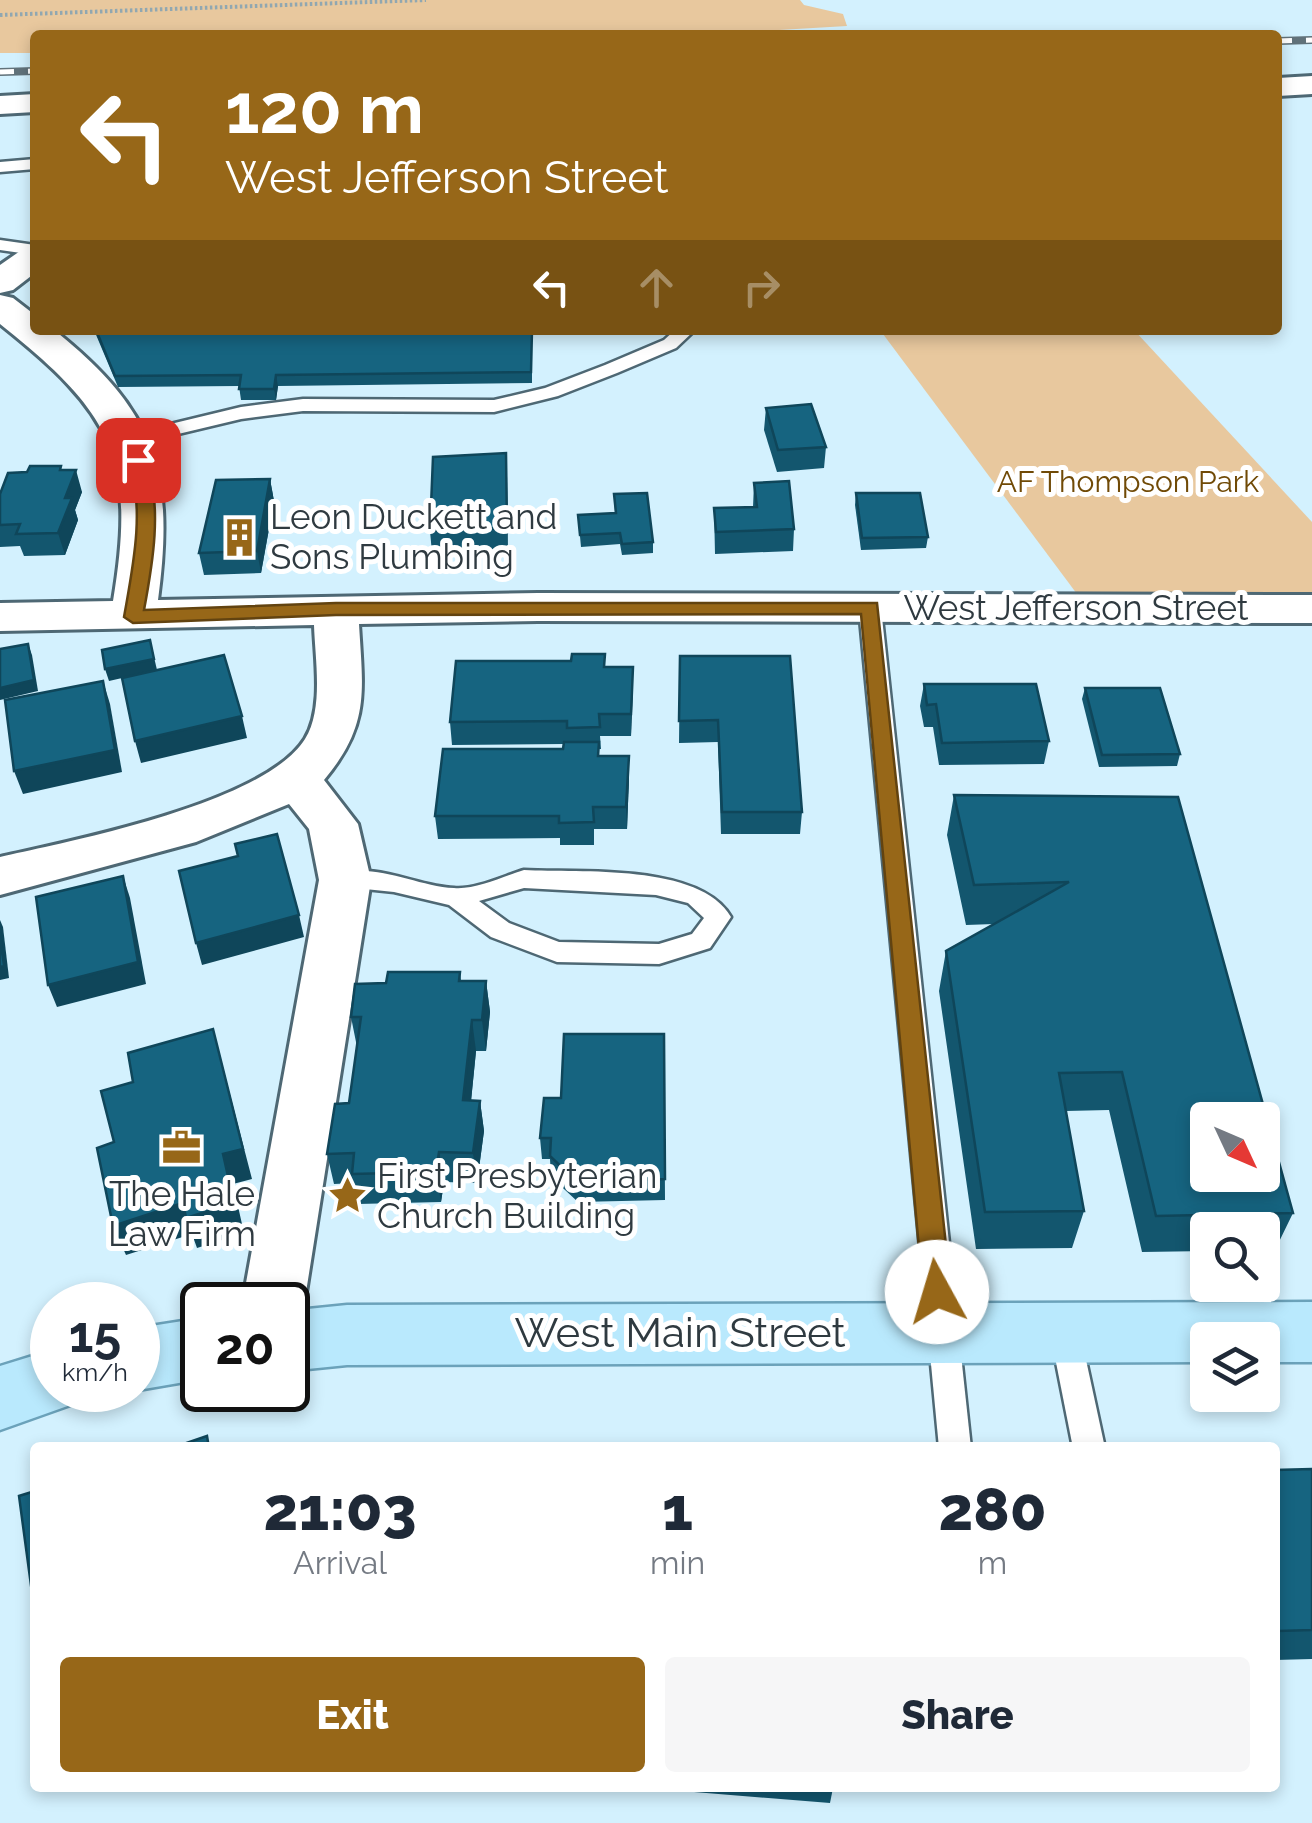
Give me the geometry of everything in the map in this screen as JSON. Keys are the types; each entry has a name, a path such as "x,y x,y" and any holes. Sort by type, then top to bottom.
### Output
{"main road":[{"name":"West Main Street","path":"310,1339 347,1335 941,1330 1312,1332"},
{"path":"0,1398 30,1388"}],"street":[{"path":"1282,87 1312,86"},
{"path":"0,104 30,103"},
{"path":"0,282 30,257"},
{"path":"0,306 30,328"},
{"path":"39,335 100,391 132,439 144,481 145,554 133,617"},
{"path":"0,876 198,822 295,778 327,746 337,714 336,609"},
{"name":"West Jefferson Street","path":"0,617 133,617 336,609 1312,609"},
{"path":"277,1282 346,880 333,824 295,778"}],"lane":[{"path":"0,167 30,164"},
{"path":"0,246 30,252"},
{"path":"132,439 241,414 302,406 494,406 551,392 670,344 680,335"},
{"path":"870,608 954,1442"},
{"path":"346,880 394,883 457,898 500,930 558,952 659,954 701,942 718,916 696,896 656,886 524,878 457,898"},
{"path":"1065,1332 1088,1442"}],"path":[{"path":"0,15 426,0"}],"green space":[{"path":"0,0 800,0 804,5 843,14 847,26 778,30 30,30 30,53 0,53"},
{"name":"AF Thompson Park","path":"884,335 1139,335 1312,522 1312,597 1077,594"}],"building":[{"path":"98,335 532,335 531,372 276,375 274,389 239,389 241,375 115,376"},
{"path":"811,404 826,447 778,450 766,408"},
{"path":"506,453 507,528 430,531 433,457"},
{"path":"30,466 76,470 65,498 72,498 58,533 16,534 20,524 0,525 0,494 8,473 27,472"},
{"path":"270,479 257,551 199,553 216,480"},
{"path":"789,481 794,529 716,532 714,508 757,507 754,483"},
{"path":"647,493 653,542 622,544 620,533 580,535 578,515 616,513 614,494"},
{"path":"856,493 920,493 928,537 862,538"},
{"path":"150,640 154,659 105,669 102,650"},
{"path":"28,644 34,680 0,688 0,649"},
{"path":"572,654 605,654 604,667 633,667 631,714 599,714 600,727 567,728 567,721 450,722 456,661 571,661"},
{"path":"224,655 242,716 135,741 122,678"},
{"path":"680,656 790,656 802,812 722,812 718,720 679,721"},
{"path":"103,681 115,750 14,771 5,700"},
{"path":"924,684 1036,684 1049,741 942,743 936,704 927,705"},
{"path":"1085,688 1160,688 1180,754 1102,755"},
{"path":"564,742 599,742 598,756 629,756 626,807 593,807 594,822 559,823 559,816 435,816 443,749 563,749"},
{"path":"954,795 1178,797 1262,1102 1190,1102 1190,1192 1280,1192 1280,1166 1293,1213 1190,1212 1190,1215 1156,1216 1122,1072 1059,1073 1084,1211 985,1212 946,951 1069,882 974,885"},
{"path":"277,834 299,915 196,943 179,871 238,856 235,844"},
{"path":"123,876 138,962 48,985 36,897"},
{"path":"0,933 4,966 0,967"},
{"path":"388,972 460,972 459,981 486,981 482,1020 472,1020 463,1100 480,1101 473,1153 439,1152 436,1172 352,1174 354,1153 327,1154 335,1104 349,1103 361,1017 351,1017 355,984 386,983"},
{"name":"The Hale Law Firm","path":"213,1029 243,1149 223,1154 234,1203 186,1218 183,1203 113,1226 97,1148 114,1142 101,1091 133,1082 128,1053"},
{"path":"564,1034 664,1034 665,1179 577,1182 550,1156 551,1138 540,1138 544,1098 561,1098"},
{"path":"1312,1469 1312,1630 1280,1631 1280,1470"},
{"path":"30,1493 30,1578 19,1496"}],"railway":[{"path":"1282,41 1312,40"},
{"path":"0,72 30,71"}],"place":[{"name":"Leon Duckett and Sons Plumbing","path":"240,537"},
{"name":"The Hale Law Firm","path":"182,1147"},
{"name":"First Presbyterian Church Building","path":"347,1196"}],"route":[{"path":"138,460 144,481 145,554 133,617 538,606 870,608 937,1292"}]}
